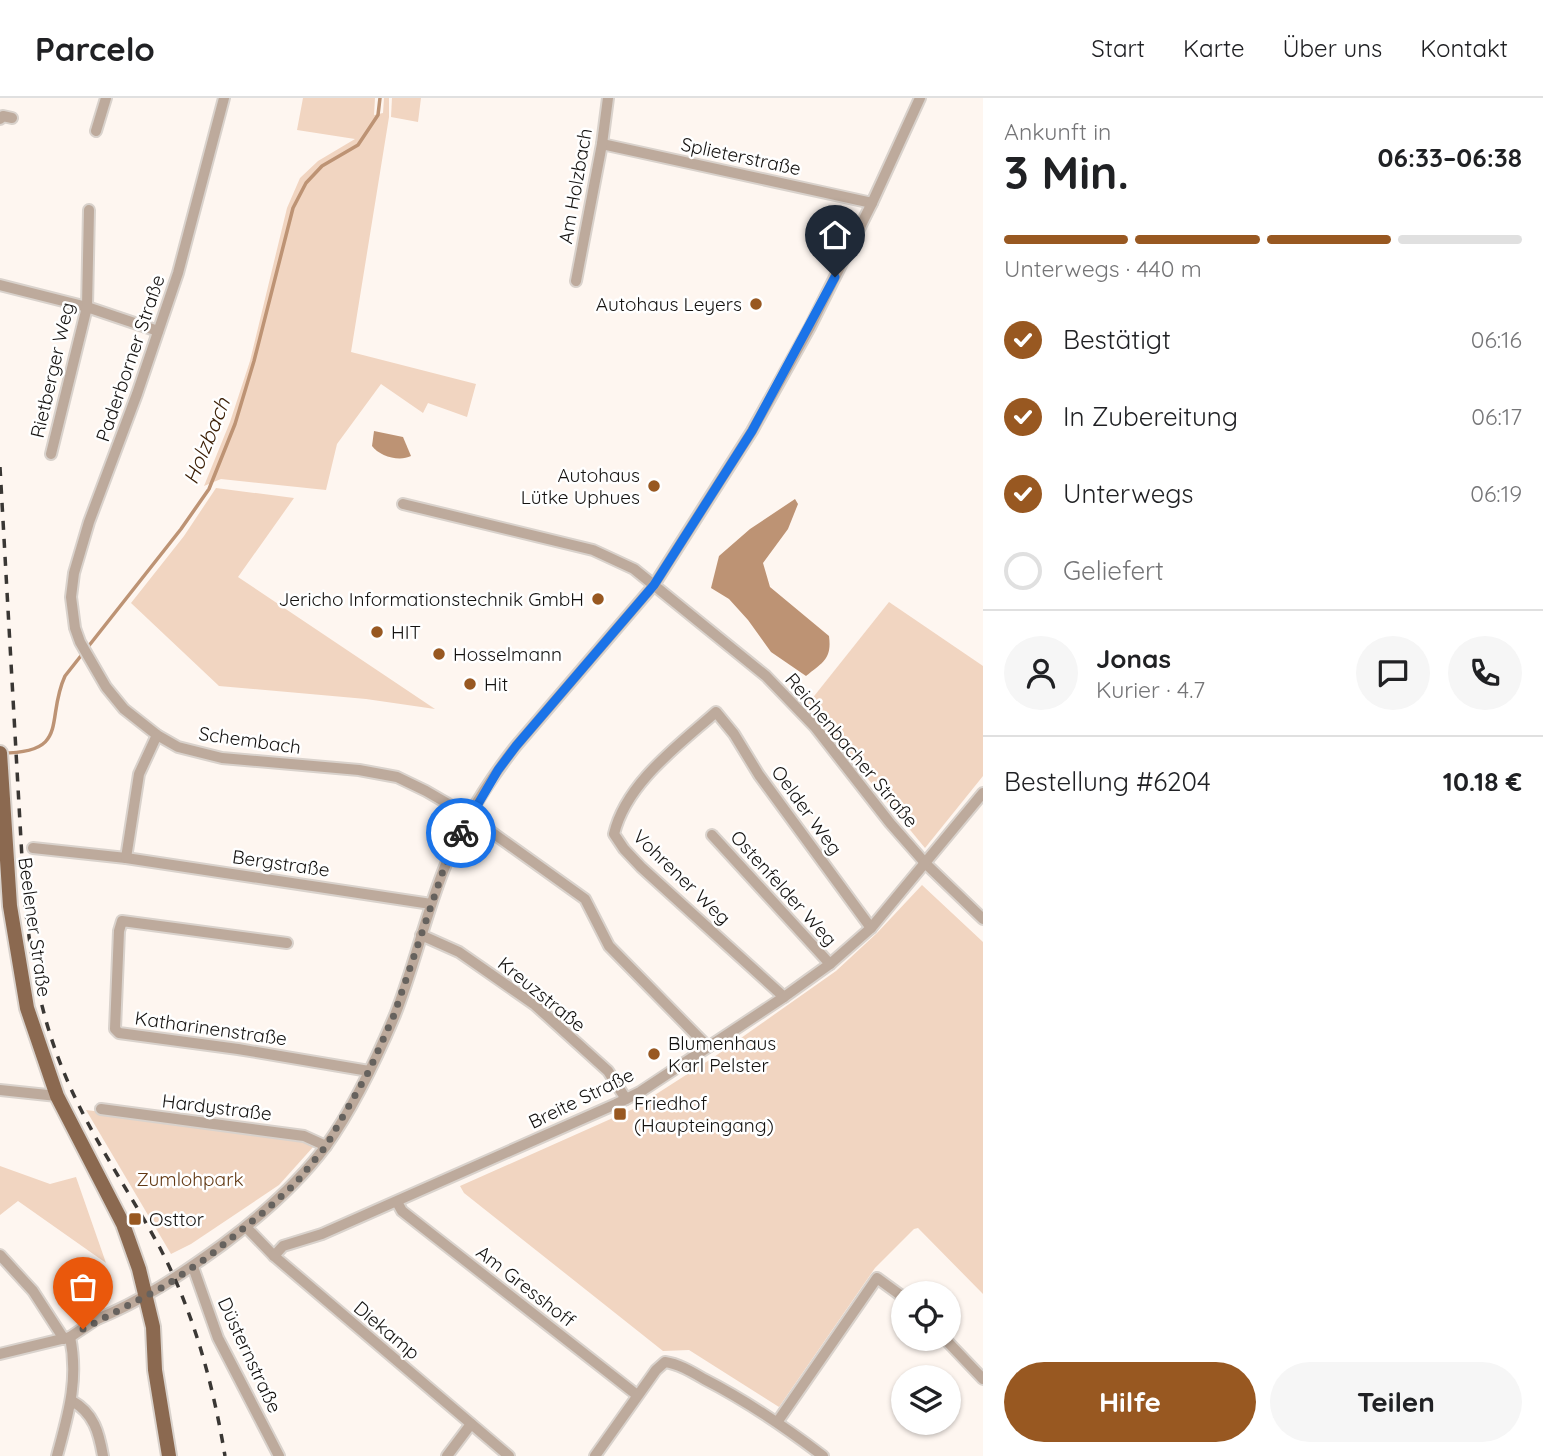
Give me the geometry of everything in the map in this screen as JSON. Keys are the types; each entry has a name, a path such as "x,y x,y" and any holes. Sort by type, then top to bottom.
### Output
{"main road":[{"name":"Beelener Straße","path":"0,753 10,906 19,970 37,1045 57,1096 130,1242 141,1295 153,1326 155,1370 169,1456"}],"street":[{"path":"96,131 106,98"},
{"name":"Paderborner Straße","path":"75,628 71,597 74,573 89,522 178,273 225,98"},
{"name":"Am Holzbach","path":"576,281 608,98"},
{"path":"0,1354 67,1338 193,1267 246,1227 295,1184 326,1146 369,1071 394,1015 444,868 469,816 516,746 654,585 752,431 810,327 872,203 920,98"},
{"path":"0,120 3,116 12,118"},
{"name":"Splieterstraße","path":"602,144 872,203"},
{"name":"Rietberger Weg","path":"51,454 87,307 89,210"},
{"path":"0,285 87,307 158,331"},
{"path":"403,504 593,550 634,569 654,585"},
{"name":"Reichenbacher Straße","path":"654,585 766,676 815,727 890,823 926,864 983,919"},
{"name":"Schembach","path":"75,628 89,659 124,709 157,735 178,747 222,758 359,770 397,777 426,790 469,816 585,899 609,946 708,1047"},
{"name":"Oelder Weg","path":"716,712 871,928"},
{"name":"Vohrener Weg","path":"716,712 666,756 639,787 618,818 614,834 641,867 784,997"},
{"path":"125,858 139,774 157,735"},
{"name":"Breite Straße","path":"274,1256 283,1246 322,1234 397,1202 626,1099 708,1047 830,964 871,928 983,793"},
{"name":"Ostenfelder Weg","path":"712,835 830,964"},
{"name":"Bergstraße","path":"33,848 125,858 431,904"},
{"name":"Katharinenstraße","path":"287,943 122,921 119,931 115,1029 119,1034 238,1049 369,1071"},
{"name":"Kreuzstraße","path":"421,935 459,952 535,1005 608,1072 626,1099"},
{"path":"0,1090 57,1096"},
{"name":"Hardystraße","path":"101,1109 304,1136 326,1146"},
{"name":"Am Gresshoff","path":"397,1202 402,1211 637,1395"},
{"name":"Diekamp","path":"246,1227 274,1256 509,1456"},
{"path":"141,1295 220,1247"},
{"path":"0,1255 33,1291 73,1350 72,1401 57,1456"},
{"name":"Düsternstraße","path":"193,1267 218,1338 279,1456"},
{"path":"778,1421 877,1278 891,1288"},
{"path":"956,1351 983,1378"},
{"path":"595,1456 637,1395 665,1362 674,1363 722,1388 778,1421 823,1456"},
{"path":"72,1401 85,1408 99,1431 103,1456"},
{"path":"447,1456 471,1424"}],"green space":[{"path":"303,98 375,98 374,115 383,113 384,98 389,98 389,117 351,352 476,384 467,417 428,403 423,413 381,384 337,444 326,490 221,479 204,486 230,422 250,361 287,208 300,178 318,161 355,139 297,130"},
{"path":"392,98 421,98 418,122 391,117"},
{"path":"216,488 294,498 238,577 435,709 366,699 219,686 131,603 184,536"},
{"path":"889,602 983,666 983,776 925,848 807,705"},
{"path":"922,885 983,942 983,1294 918,1228 914,1229 875,1268 779,1407 689,1350 663,1351 464,1193 460,1186 633,1109 714,1057 836,971 877,933"},
{"name":"Zumlohpark","path":"86,1110 303,1138 314,1146 279,1185 191,1244 171,1254"},
{"path":"0,1166 50,1184 76,1177 106,1263 18,1201 0,1215"}],"shaded area":[{"path":"374,431 403,437 411,456 395,458 379,453 372,446"},
{"path":"795,499 798,504 788,529 763,563 770,587 829,636 828,655 806,676 771,652 729,599 711,588 719,556 750,529"}],"waterway":[{"name":"Holzbach","path":"2,753 38,747 47,740 52,731 59,692 65,676 181,529 209,489 235,424 254,361 293,208 306,183 322,166 358,145 378,115 380,98"}],"railway":[{"path":"0,467 24,894 41,1002 53,1044 71,1089 160,1248 183,1298 201,1349 225,1456"}],"way so far":[{"path":"83,1329 95,1320 165,1286 208,1257 295,1184 326,1146 369,1071 394,1015 444,868 461,833"}],"place":[{"name":"Autohaus Leyers","path":"756,304"},
{"name":"Autohaus Lütke Uphues","path":"654,486"},
{"name":"Jericho Informationstechnik GmbH","path":"598,599"},
{"name":"HIT","path":"377,632"},
{"name":"Hosselmann","path":"439,654"},
{"name":"Hit","path":"470,684"},
{"name":"Blumenhaus Karl Pelster","path":"654,1054"},
{"name":"Friedhof (Haupteingang)","path":"620,1114"},
{"name":"Osttor","path":"135,1219"}],"route":[{"path":"461,833 498,770 516,746 654,585 752,431 835,277"}]}
